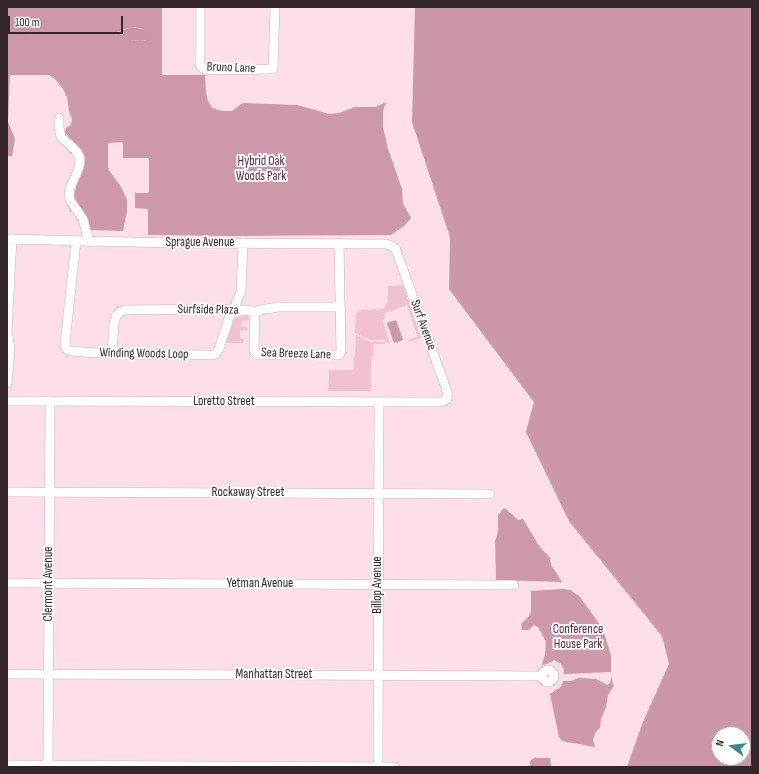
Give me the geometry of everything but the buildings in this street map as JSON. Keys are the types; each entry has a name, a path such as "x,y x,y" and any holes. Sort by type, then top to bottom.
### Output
{"street":[{"name":"Bruno Lane","path":"200,7 200,64 201,68 206,70 273,69 275,7"},
{"path":"59,118 61,137 76,151 80,158 80,164 70,188 69,196 71,202 83,219 89,242"},
{"path":"7,383 10,349 7,330 10,239"},
{"name":"Sprague Avenue","path":"10,239 89,242 339,243 386,244 392,246"},
{"name":"Winding Woods Loop","path":"76,241 65,347 67,350 72,352 112,354 214,355 219,349 232,310 241,292 243,243"},
{"name":"Sea Breeze Lane","path":"255,311 255,354 340,355 339,243"},
{"name":"Surf Avenue","path":"392,246 396,250 448,394 447,399 441,402"},
{"name":"Surfside Plaza","path":"112,354 114,323 116,316 125,310 208,309 255,311 278,307 340,307"},
{"name":"Loretto Street","path":"7,401 441,402"},
{"name":"Clermont Avenue","path":"48,766 50,401"},
{"name":"Billop Avenue","path":"378,767 379,402"},
{"name":"Rockaway Street","path":"7,492 490,494"},
{"name":"Yetman Avenue","path":"7,583 514,585"},
{"name":"Manhattan Street","path":"7,674 542,676"},
{"path":"7,765 395,767"}],"shaded area":[{"path":"415,7 752,7 752,767 627,767 643,722 669,664 662,636 569,521 526,432 534,402 449,289 450,237 412,122"},
{"path":"18,23 27,24 32,29 26,41 19,41 17,38 14,29 15,25"},
{"path":"132,27 151,31 153,33 153,38 147,41 134,41 119,38 115,35 117,32"},
{"path":"403,285 421,338 408,342 408,340 418,337 407,305 384,313 385,318 382,320 390,343 387,343 384,340 370,340 355,333 356,314 361,310 384,309 388,300 388,286"},
{"path":"247,316 249,320 241,321 241,327 247,327 247,330 240,330 240,339 243,339 243,343 226,343 234,319"},
{"path":"396,320 403,340 394,343 387,323"},
{"path":"356,335 370,342 383,342 386,344 373,344 373,356 371,356 371,391 328,391 329,370 354,370"}],"green space":[{"name":"Hybrid Oak Woods Park","path":"7,7 162,7 162,75 205,75 206,93 212,108 221,111 232,111 243,103 297,105 329,114 339,113 355,107 376,107 386,102 383,111 383,127 388,149 402,189 403,204 411,218 405,225 391,235 148,235 148,209 135,208 135,193 149,193 149,158 123,158 123,142 108,143 108,169 121,187 127,200 127,211 123,231 90,230 88,220 76,202 74,196 77,183 85,164 85,157 82,150 65,133 66,128 71,125 72,119 67,97 55,79 49,75 10,75 8,122 15,139 12,156 7,156","holes":["132,27 143,29 147,41 134,41 115,35 117,32"]},
{"path":"503,509 506,509 518,520 523,519 539,546 550,558 551,565 562,582 496,580 495,541 498,532 498,516"},
{"name":"Conference House Park","path":"562,589 570,590 579,596 603,629 611,656 611,672 564,674 564,669 561,664 554,660 542,665 546,642 541,632 538,627 534,625 528,630 522,630 521,624 531,612 531,591"},
{"path":"612,676 613,687 608,695 600,728 596,731 593,740 595,747 562,741 559,737 550,694 562,686 563,681 571,681 578,678 596,679 607,685 610,683"},
{"path":"534,758 550,758 551,767 530,767 530,761"}]}
